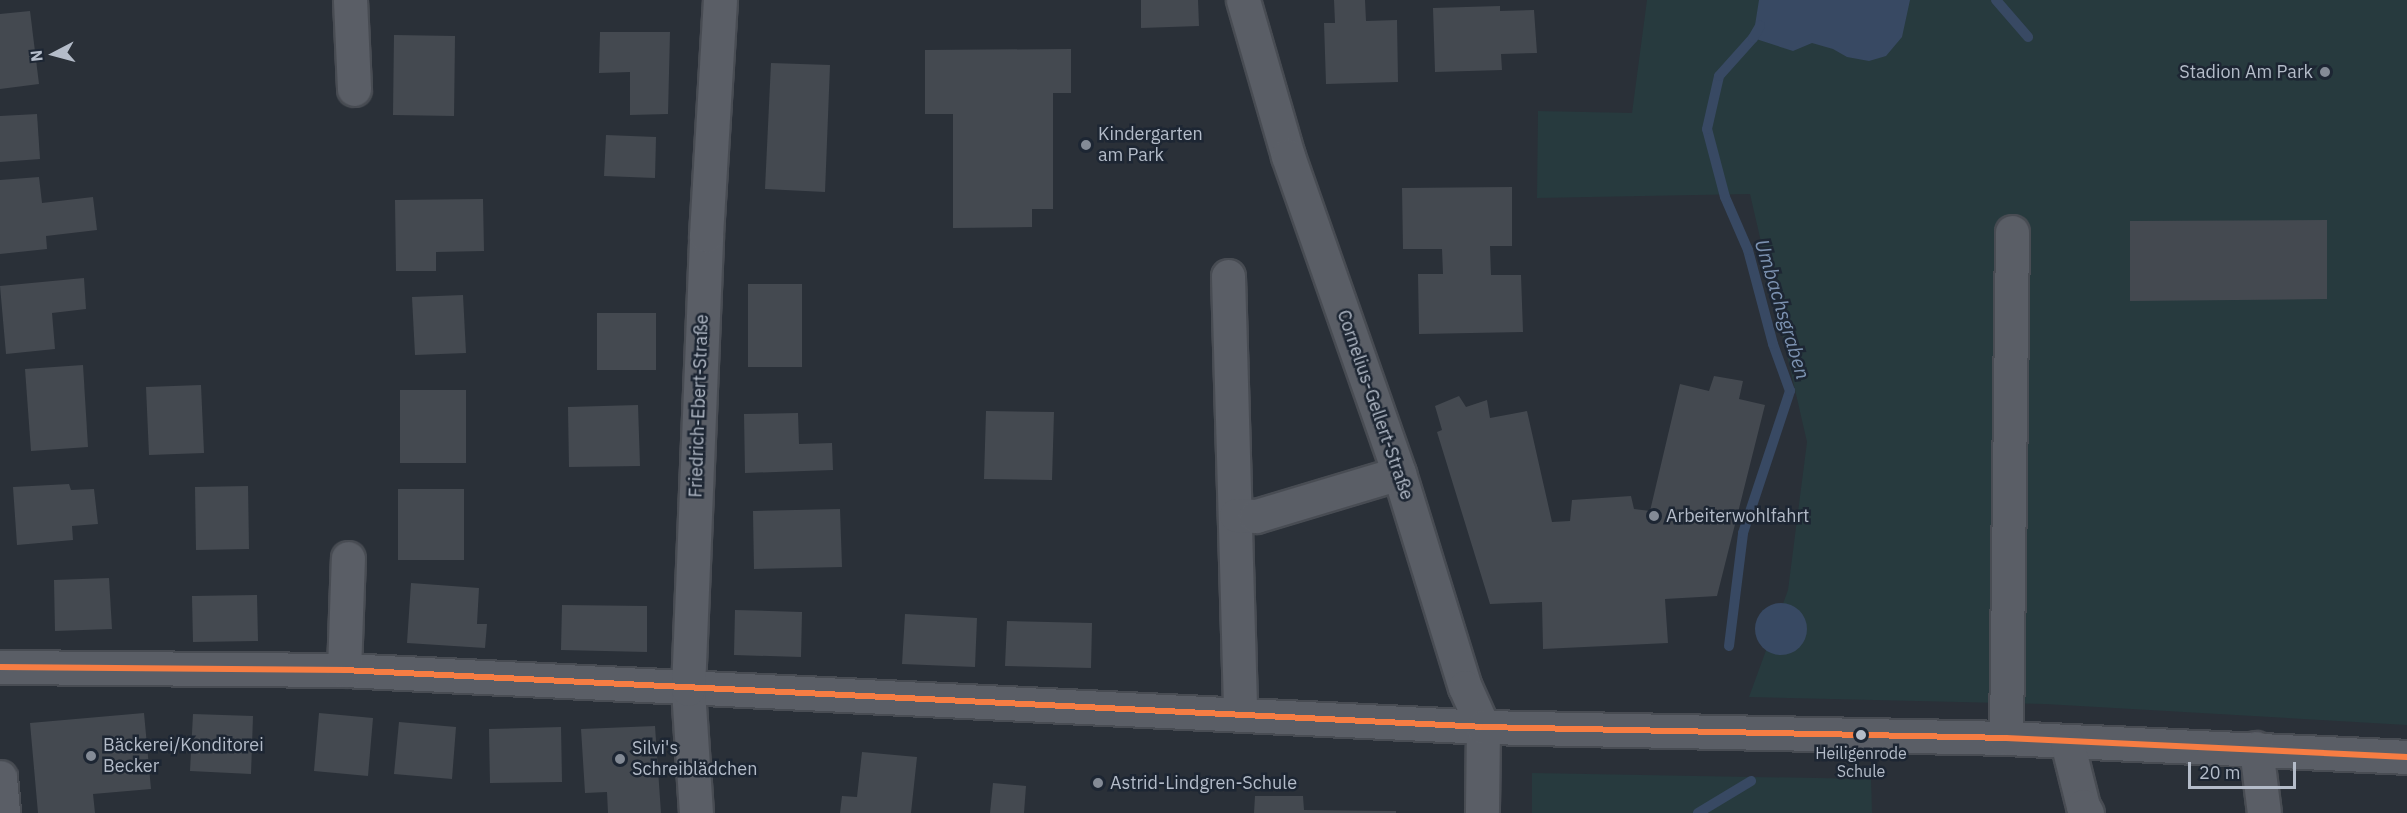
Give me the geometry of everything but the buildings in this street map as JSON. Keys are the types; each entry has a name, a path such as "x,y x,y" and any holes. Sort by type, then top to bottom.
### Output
{"street":[{"path":"350,0 354,89"},
{"name":"Friedrich-Ebert-Straße","path":"696,813 688,689 706,247 720,0"},
{"name":"Cornelius-Gellert-Straße","path":"1243,0 1288,156 1399,474 1465,687 1483,727 1482,813"},
{"path":"2006,738 2012,232"},
{"path":"1228,276 1240,715"},
{"path":"1236,515 1256,516 1399,474"},
{"path":"344,670 348,558"},
{"path":"0,667 344,670 1483,727 2006,738 2256,748 2407,757"},
{"path":"2067,742 2087,813"},
{"path":"2256,748 2264,813"},
{"path":"0,777 3,813"}],"green space":[{"path":"1647,0 2407,0 2407,725 2045,704 1749,697 1788,590 1807,442 1750,194 1537,198 1538,111 1632,113"},
{"path":"1532,773 1871,779 1872,813 1532,813"}],"water":[{"path":"1759,0 1910,0 1902,37 1886,56 1869,61 1847,57 1833,49 1812,43 1793,51 1753,38"},
{"path":"1776,603 1786,603 1800,610 1807,629 1800,648 1786,655 1776,655 1766,651 1759,644 1755,634 1755,624 1759,614 1766,607"}],"waterway":[{"path":"1996,0 2028,37"},
{"name":"Umbachsgraben","path":"1729,646 1743,533 1790,391 1773,344 1748,250 1725,197 1707,129 1719,76 1753,38 1760,26"},
{"name":"Umbachsgraben","path":"1698,813 1751,781"}],"transit line":[{"path":"0,667 344,670 1483,727 2006,738 2407,757"}],"place":[{"name":"Stadion Am Park","path":"2325,72"},
{"name":"Kindergarten am Park","path":"1086,145"},
{"name":"Arbeiterwohlfahrt","path":"1654,516"},
{"name":"Heiligenrode Schule","path":"1861,735"},
{"name":"Bäckerei/Konditorei Becker","path":"91,756"},
{"name":"Silvi's Schreiblädchen","path":"620,759"},
{"name":"Astrid-Lindgren-Schule","path":"1098,783"}]}
